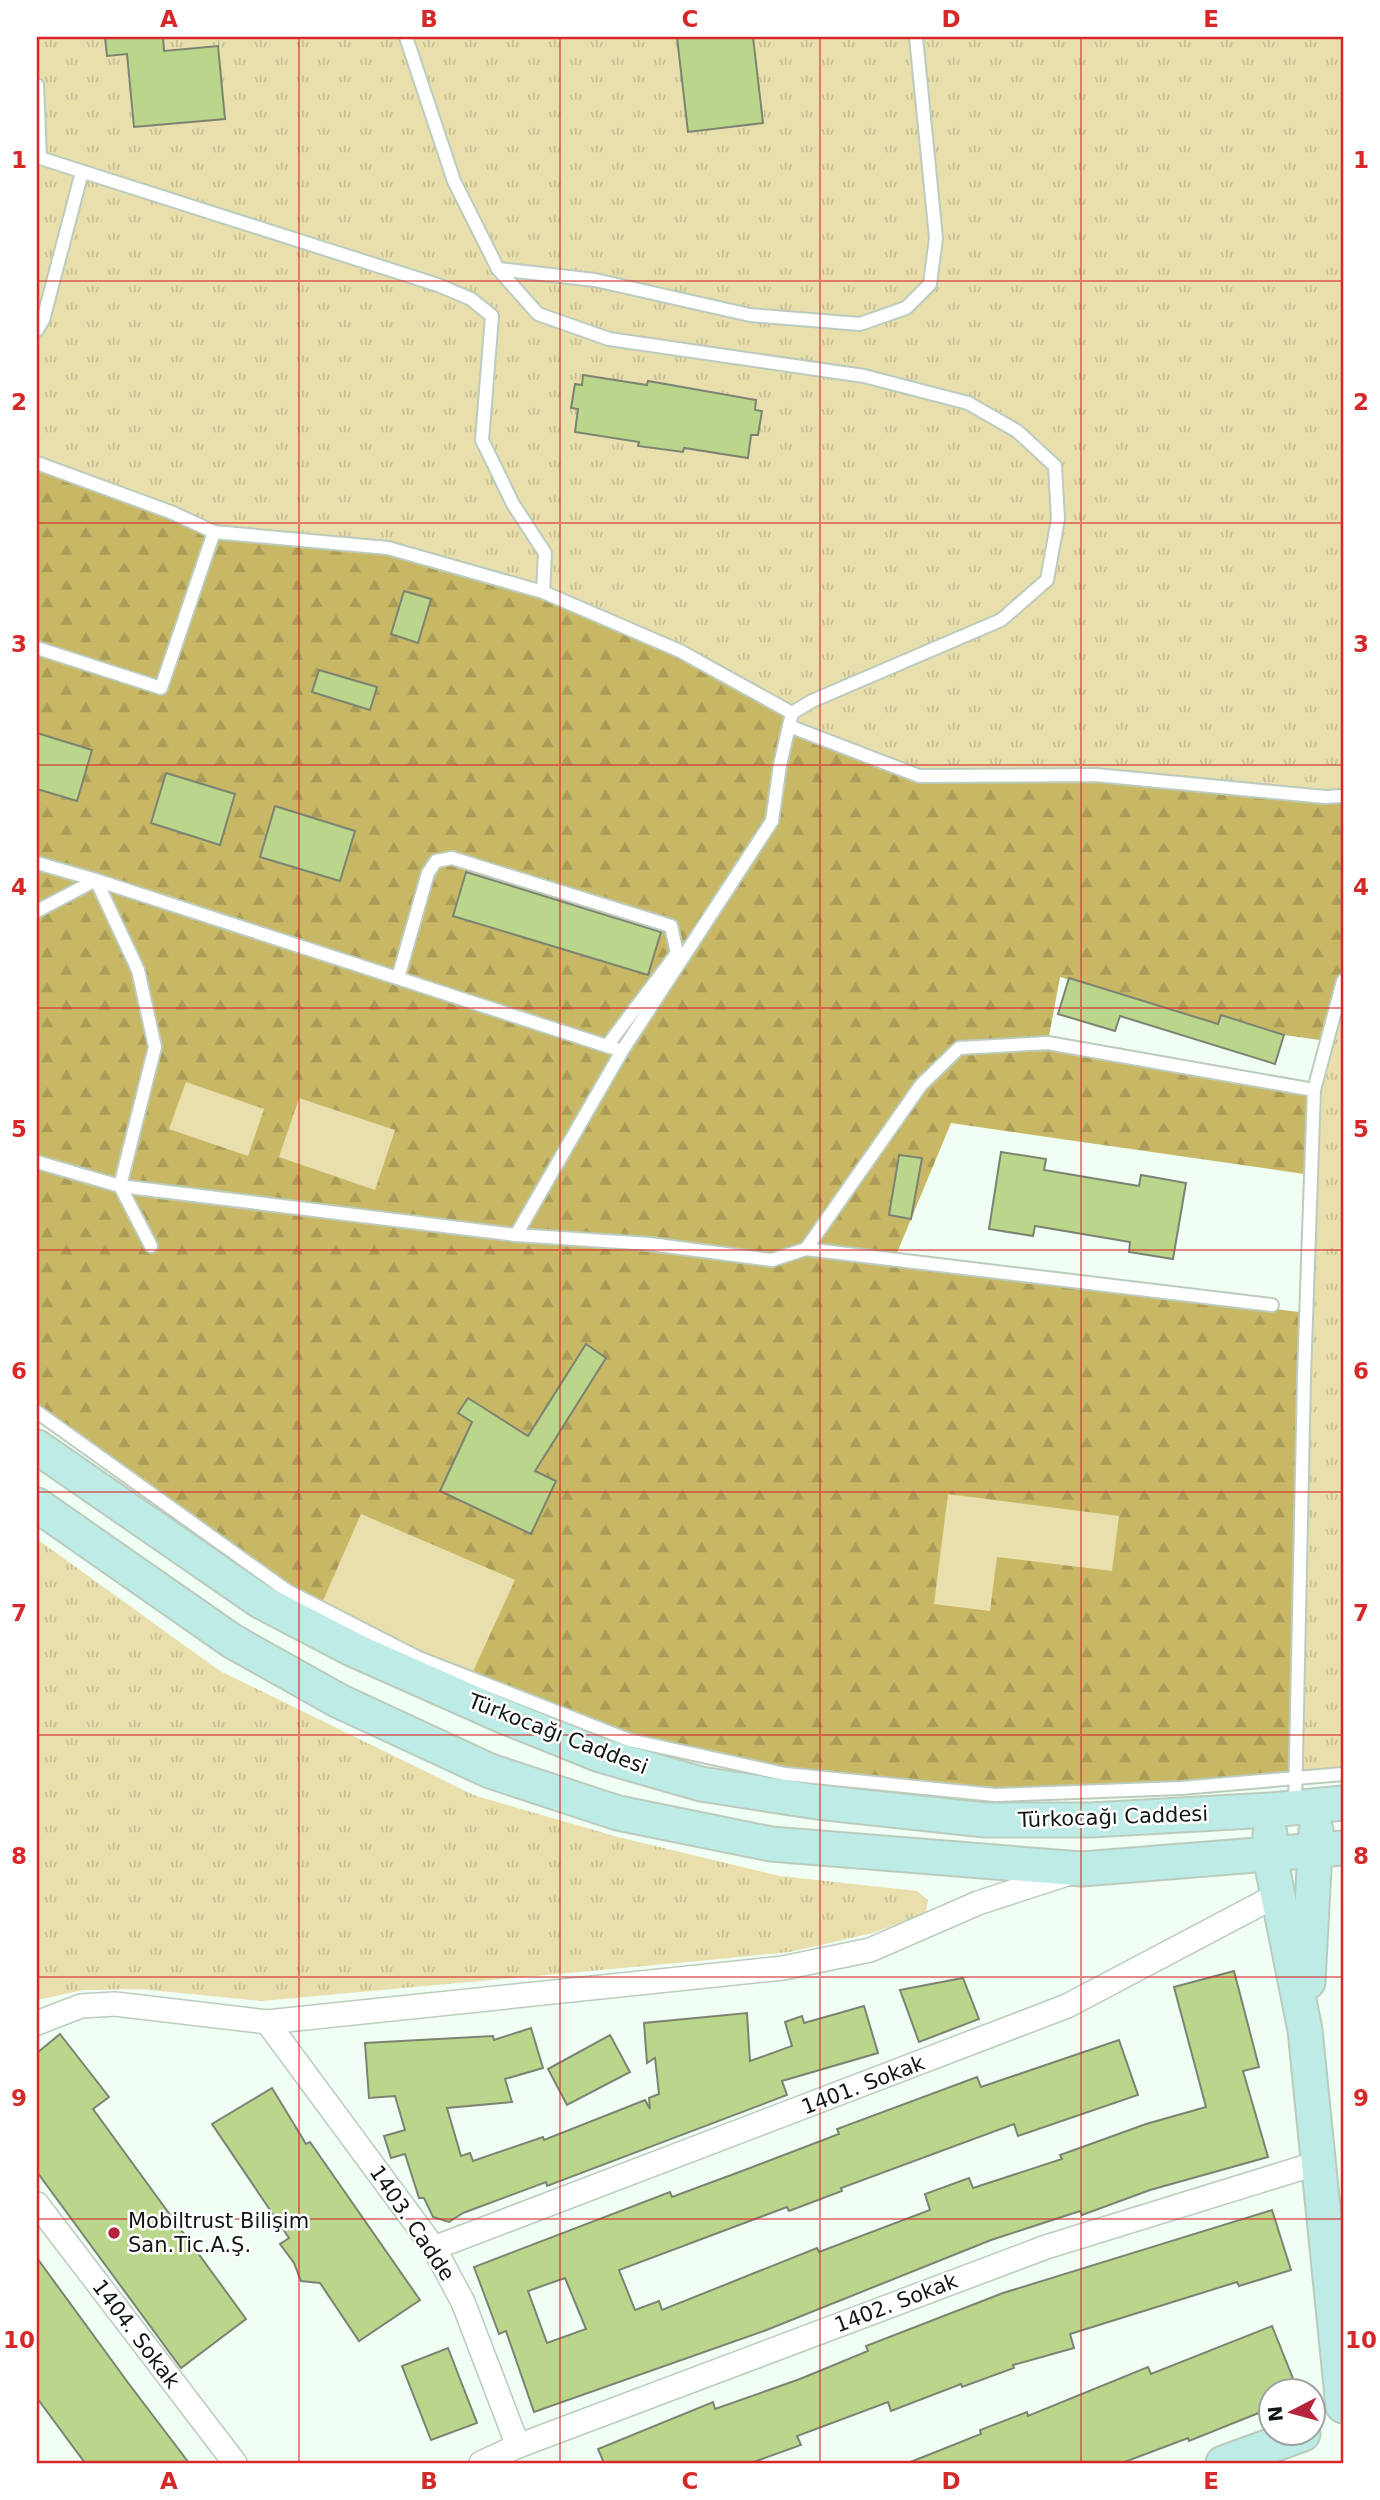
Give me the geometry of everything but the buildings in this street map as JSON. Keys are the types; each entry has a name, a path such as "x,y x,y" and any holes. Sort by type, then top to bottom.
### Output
{"main road":[{"name":"Türkocağı Caddesi","path":"37,1447 260,1601 352,1649 588,1750 701,1784 817,1802 985,1820 1091,1820 1303,1801"},
{"name":"Türkocağı Caddesi","path":"37,1505 232,1641 339,1700 489,1771 618,1813 771,1844 1082,1869 1270,1856 1330,1849"},
{"path":"1306,2030 1330,1849 1303,1801 1270,1856 1306,2030 1318,2163 1335,2243 1343,2406"},
{"path":"1223,2463 1264,2448"}],"street":[{"path":"37,2023 81,2006 114,2004 267,2022 783,1968 870,1950 978,1903 1082,1869"},
{"name":"1401. Sokak","path":"433,2248 1055,2011 1150,1965 1279,1894"},
{"name":"1403. Cadde","path":"267,2022 433,2248 463,2302 518,2446"},
{"name":"1402. Sokak","path":"481,2463 518,2446 1046,2247 1318,2163"},
{"name":"1404. Sokak","path":"37,2204 235,2463"}],"lane":[{"path":"406,37 454,181 498,269 538,314 609,338 864,376 968,403 1017,430 1055,466 1058,519 1047,580 1001,620 812,701 791,719 780,765 772,821 622,1051 516,1235"},
{"path":"498,269 595,280 750,315 859,324 906,308 930,284 936,238 916,37"},
{"path":"37,85 40,158 438,285 471,299 492,316 482,440 513,504 545,552 542,592"},
{"path":"37,330 43,320 82,172"},
{"path":"37,463 173,513 214,532 388,548 542,592 680,651 791,719 919,776 1096,775 1325,797 1343,796"},
{"path":"37,648 161,688 214,532"},
{"path":"398,978 428,873 436,861 452,858 671,926 677,953 607,1046"},
{"path":"37,863 622,1051"},
{"path":"37,911 96,880"},
{"path":"96,880 138,970 155,1047 120,1186 151,1246"},
{"path":"1303,1801 1314,1090 1343,981"},
{"path":"806,1249 921,1085 959,1048 1048,1043 1314,1090"},
{"path":"37,1162 120,1186 516,1235 650,1244 772,1260 806,1249 1272,1305"},
{"path":"37,1412 286,1590 419,1658 629,1740 785,1774 995,1795 1181,1788 1303,1801 1343,1774"}],"green space":[{"path":"37,37 1343,37 1343,796 919,776 214,532 37,463"},
{"path":"37,463 214,532 388,548 543,592 680,651 792,713 789,725 919,776 1096,775 1343,796 1343,981 1327,1041 1284,1035 1221,1016 1218,1024 1060,977 1048,1042 1314,1090 1311,1175 951,1123 894,1260 1306,1313 1295,1779 995,1795 785,1774 629,1740 419,1658 286,1590 37,1412"},
{"path":"1343,981 1343,1775 1295,1779 1314,1090"},
{"path":"186,1082 264,1109 248,1156 169,1129"},
{"path":"299,1098 395,1130 375,1190 279,1157"},
{"path":"948,1494 1119,1516 1112,1571 997,1557 990,1611 934,1604"},
{"path":"361,1514 515,1580 470,1678 322,1603"},
{"path":"37,1539 220,1671 476,1796 618,1837 780,1876 917,1891 928,1900 926,1913 873,1933 790,1952 699,1961 262,2001 141,1989 83,1990 37,2000"}],"place":[{"name":"Mobiltrust Bilişim San.Tic.A.Ş.","path":"114,2233"}]}
